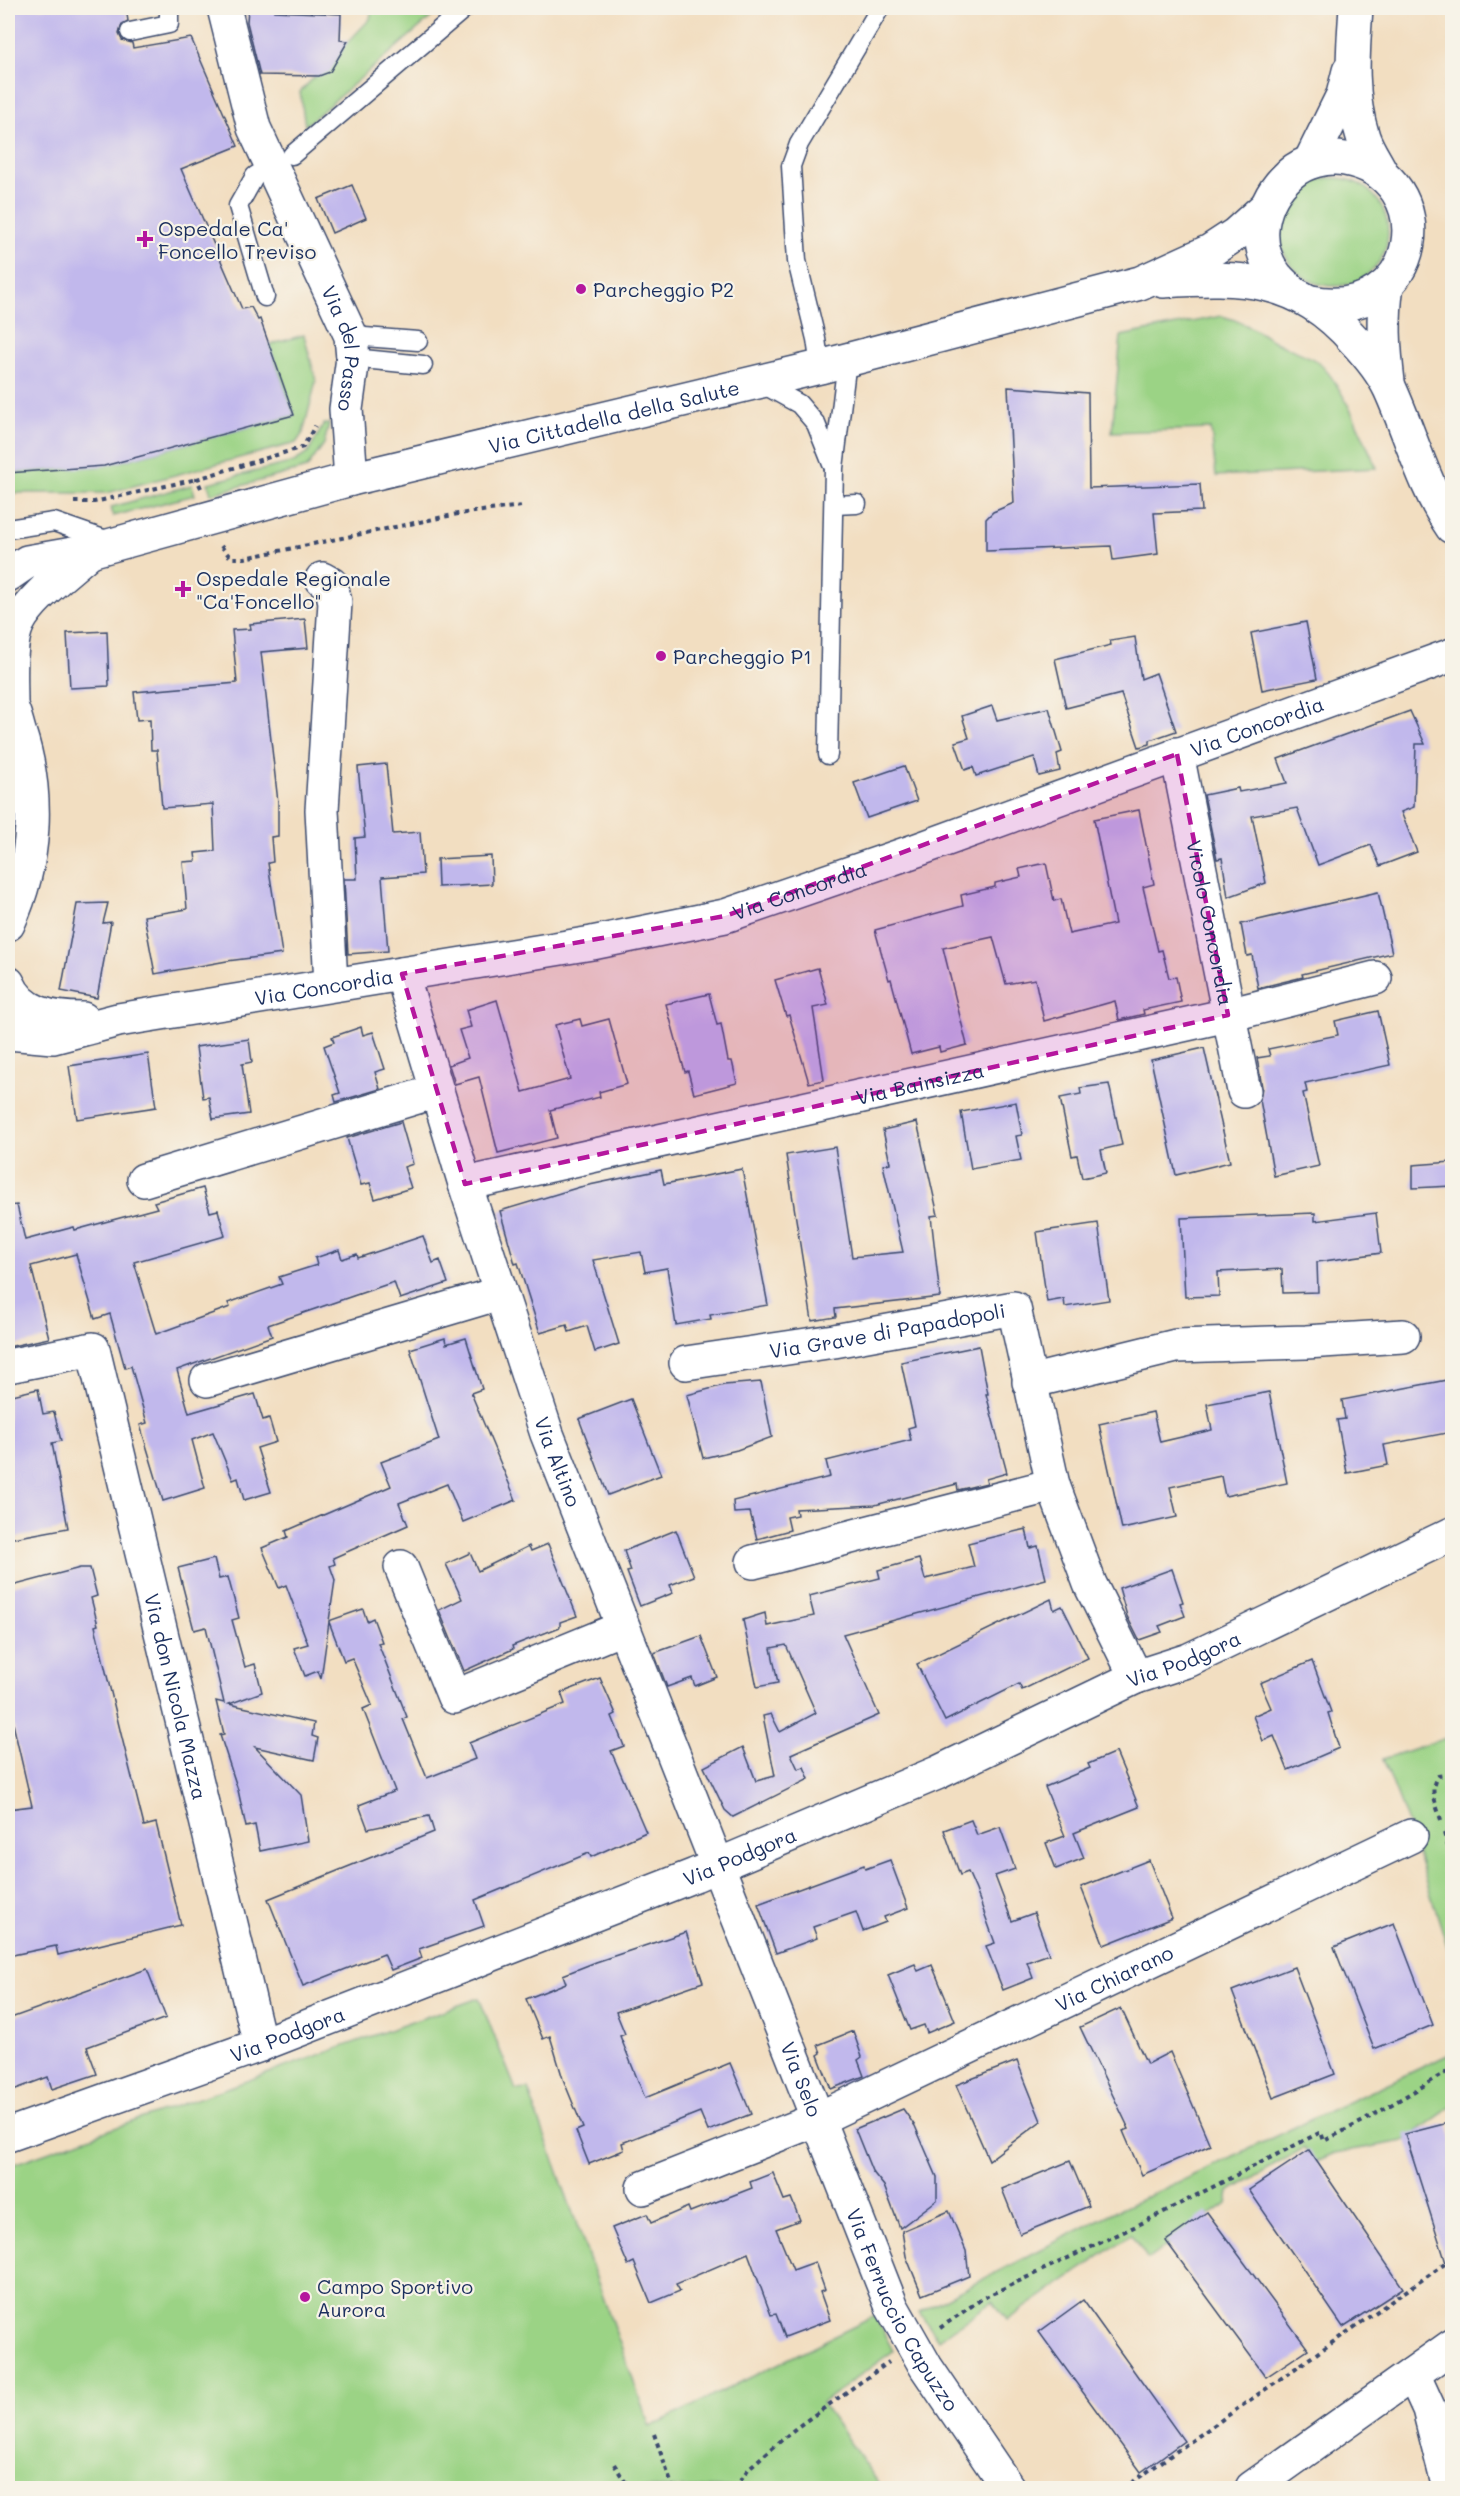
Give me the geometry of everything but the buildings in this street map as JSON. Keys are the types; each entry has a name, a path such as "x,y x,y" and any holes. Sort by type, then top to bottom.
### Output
{"street":[{"name":"Via del Passo","path":"224,8 255,128 352,347 346,409 351,479"},
{"path":"1356,8 1353,58 1354,98 1363,138 1382,174"},
{"path":"1310,162 1343,95 1353,58"},
{"name":"Via Cittadella della Salute","path":"1140,283 1231,278 1252,280 1302,297 1331,306 1351,304 1371,297 1387,285 1402,264 1409,241 1408,216 1398,193 1382,174 1360,161 1335,157 1310,162 1292,171 1276,188 1265,208 1261,231 1265,255 1276,275 1302,297 1344,328 1367,354 1389,386 1426,479 1452,527"},
{"name":"Via Cittadella della Salute","path":"8,575 27,562 103,547 351,479 759,382 1140,283 1210,251 1236,234 1265,208"},
{"name":"Via Cittadella della Salute","path":"1387,285 1383,315 1384,349 1389,386"},
{"name":"Via Cittadella della Salute","path":"8,924 21,896 32,839 32,791 28,757 9,703 17,625 27,609 103,547"},
{"path":"322,579 331,584 335,602 322,810 331,984"},
{"name":"Via Concordia","path":"8,1033 52,1037 118,1020 591,943 725,916 917,850 1452,656"},
{"name":"Vicolo Concordia","path":"1177,754 1244,1091"},
{"name":"Via Altino","path":"402,974 465,1184 547,1434 717,1865"},
{"name":"Via Bainsizza","path":"465,1184 1228,1015 1376,978"},
{"name":"Via Concordia","path":"8,983 16,998 37,1013 68,1019 118,1020"},
{"path":"144,1180 437,1091"},
{"path":"207,1380 500,1293"},
{"name":"Via Grave di Papadopoli","path":"686,1362 834,1341 1014,1308 1053,1485 1090,1584 1136,1677"},
{"path":"1029,1382 1176,1346 1403,1336"},
{"name":"Via don Nicola Mazza","path":"8,1366 93,1349 260,2045"},
{"path":"753,1562 1053,1485"},
{"name":"Via Podgora","path":"8,2135 260,2045 717,1865 937,1773 1136,1677 1189,1660 1452,1534"},
{"path":"401,1567 454,1697 622,1628"},
{"name":"Via Chiarano","path":"818,2119 830,2111 1411,1836"},
{"name":"Via Selo","path":"643,2188 818,2119 717,1865"},
{"name":"Via Ferruccio Capuzzo","path":"818,2119 901,2326 1008,2488"},
{"path":"1252,2488 1452,2346"},
{"path":"1413,2374 1429,2409 1449,2488"}],"lane":[{"path":"130,32 170,24 169,8"},
{"path":"292,155 465,8"},
{"path":"828,755 834,505 833,363 797,261 791,166 799,144 880,8"},
{"path":"260,173 255,176 238,206 265,297"},
{"path":"352,347 418,341"},
{"path":"352,347 423,365"},
{"path":"759,382 799,404 816,424 834,468"},
{"path":"834,505 857,504"},
{"path":"8,529 54,522 103,547"}],"path":[{"path":"73,502 94,502 197,479"},
{"path":"1452,1774 1438,1776 1433,1784 1435,1800 1452,1861"},
{"path":"937,2330 983,2298 1134,2227 1321,2133 1324,2141 1452,2069"},
{"path":"1124,2488 1452,2259"},
{"path":"735,2488 749,2468 796,2428 890,2362"},
{"path":"654,2434 673,2488"},
{"path":"614,2464 629,2488"}],"highlighted area":[{"path":"1177,754 1228,1015 465,1184 402,974 725,916"}],"green space":[{"path":"372,8 442,8 305,126 300,92 370,19"},
{"path":"1334,178 1355,182 1373,193 1384,211 1388,232 1384,253 1373,271 1355,282 1334,286 1313,282 1295,271 1284,253 1280,232 1284,211 1295,193 1313,182"},
{"path":"1222,316 1256,330 1275,342 1311,358 1325,369 1342,395 1377,468 1216,476 1211,429 1112,432 1121,336"},
{"path":"304,335 316,381 303,433 296,443 107,493 8,493 8,473 104,466 294,415 269,345"},
{"path":"324,424 329,424 324,444 307,468 211,494 208,483 294,462 308,453"},
{"path":"192,485 195,495 113,516 111,507"},
{"path":"1452,1736 1452,1801 1446,1804 1452,1824 1452,1961 1408,1823 1383,1759"},
{"name":"Campo Sportivo Aurora","path":"479,1998 516,2090 528,2089 650,2427 875,2316 893,2351 822,2403 882,2488 8,2488 8,2166"},
{"path":"1452,2053 1452,2106 1404,2141 1335,2153 1314,2162 1304,2148 1229,2192 1227,2203 1148,2259 1131,2235 1007,2320 993,2301 938,2340 919,2312 1102,2218"}],"place":[{"name":"Ospedale Ca' Foncello Treviso","path":"145,239"},
{"name":"Parcheggio P2","path":"581,289"},
{"name":"Ospedale Regionale \"Ca'Foncello\"","path":"183,589"},
{"name":"Parcheggio P1","path":"661,656"},
{"name":"Campo Sportivo Aurora","path":"305,2297"}]}
